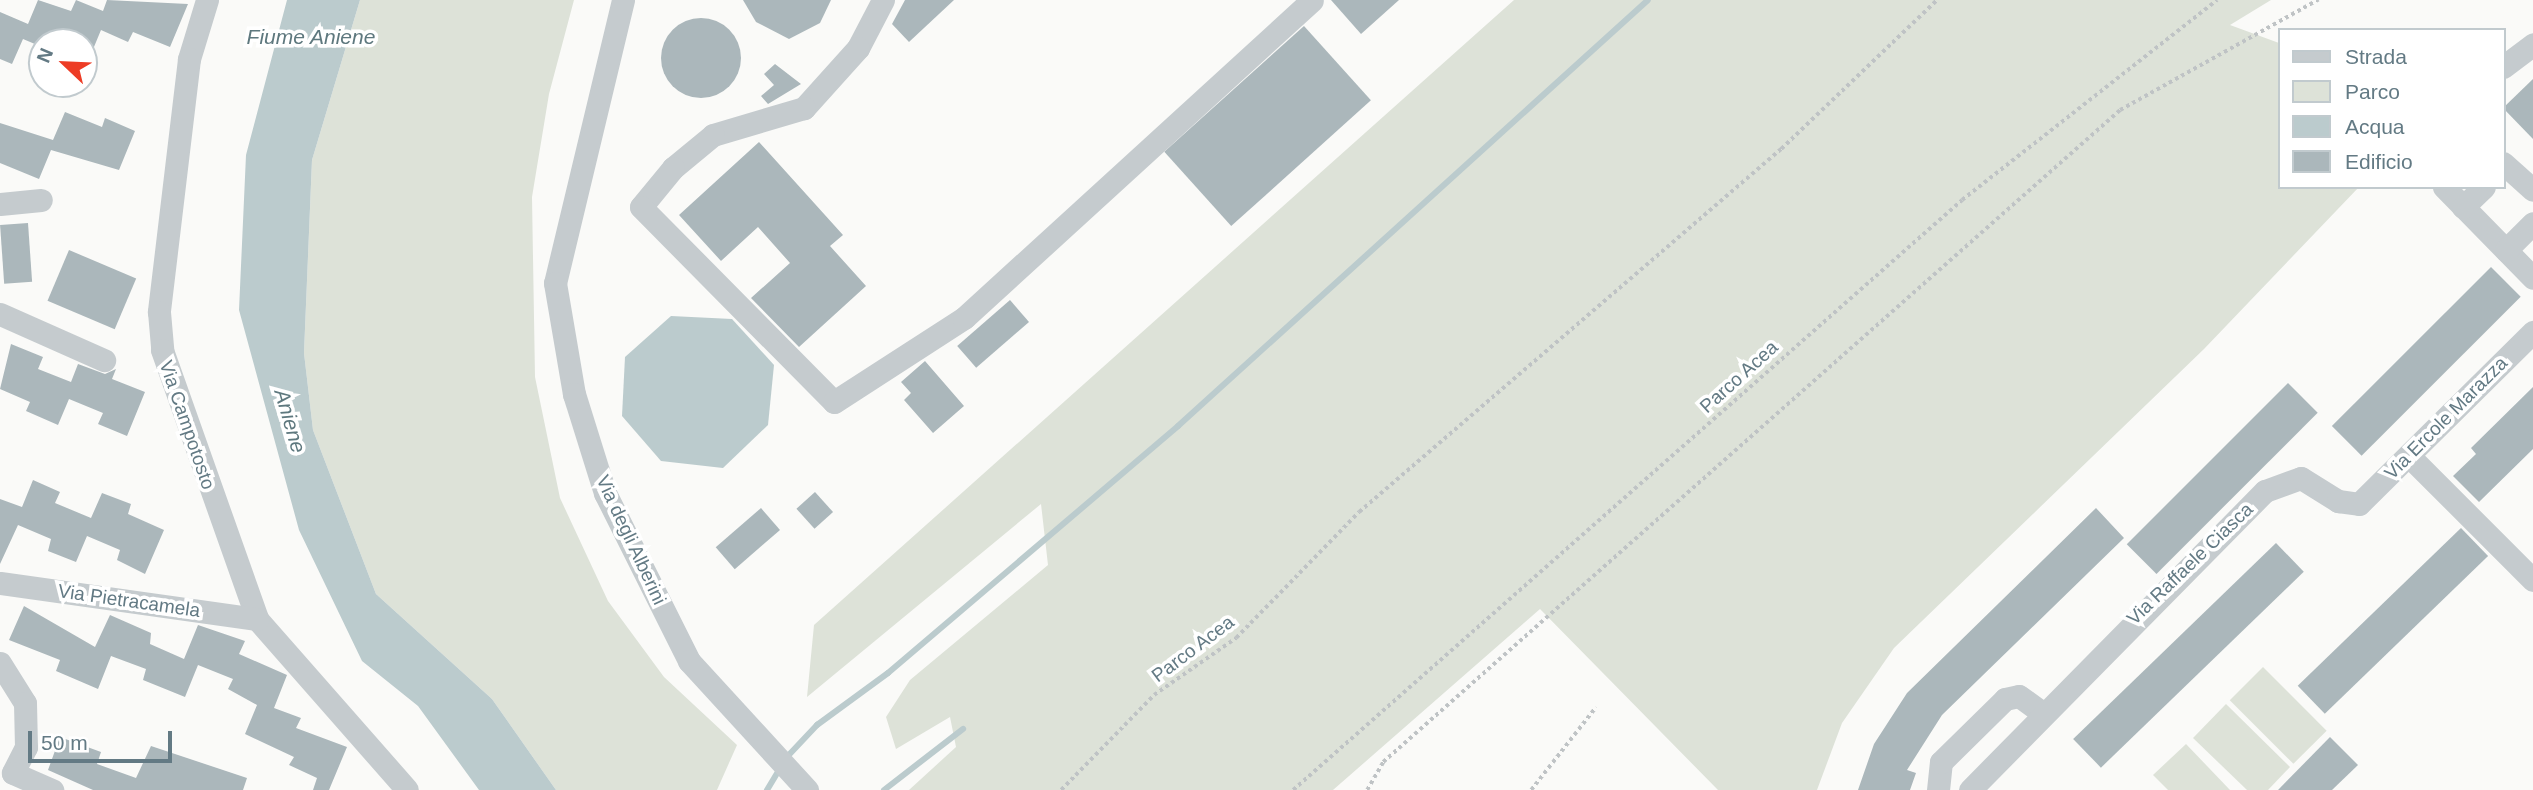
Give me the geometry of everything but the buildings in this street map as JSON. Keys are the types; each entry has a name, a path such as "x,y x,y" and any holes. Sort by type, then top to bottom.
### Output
{"street":[{"name":"Via Campotosto","path":"207,0 189,59 159,333 257,619 407,790"},
{"name":"Via degli Alberini","path":"623,0 555,283 574,394 605,493 689,661 807,790"},
{"path":"883,0 858,48 804,108 713,135 673,168 641,208 834,402 964,318 1312,0"},
{"path":"2505,65 2533,44"},
{"path":"2505,167 2533,191"},
{"path":"2446,189 2533,278"},
{"path":"2463,207 2482,189"},
{"path":"0,204 41,200"},
{"path":"2506,250 2533,223"},
{"path":"0,314 104,360"},
{"name":"Via Ercole Marazza","path":"2359,504 2410,457 2533,332"},
{"path":"2410,457 2533,580"},
{"name":"Via Raffaele Ciasca","path":"1970,790 2041,712 2272,485 2301,478 2338,501 2359,504"},
{"name":"Via Pietracamela","path":"0,583 257,619"},
{"path":"0,663 25,703 26,747 13,773 52,790"},
{"path":"1938,790 1941,762 2005,699 2019,696 2041,712"}],"path":[{"name":"Parco Acea","path":"1061,790 1154,695 1236,638 1359,512 1781,149 1937,0"},
{"name":"Parco Acea","path":"1293,790 1952,209 2217,0"},
{"path":"1367,790 1383,762 2120,110 2318,0"},
{"path":"1531,790 1596,707"}],"green space":[{"path":"360,0 574,0 549,94 532,197 535,377 560,498 608,601 664,677 737,745 717,790 556,790 492,699 376,594 313,430 304,353 312,160"},
{"path":"1514,0 2271,0 2230,25 2278,43 2278,189 2357,189 2204,349 1894,648 1842,723 1817,790 1718,790 1540,609 1333,790 909,790 956,747 950,717 896,749 886,717 910,680 1048,565 1041,504 807,697 814,625"},
{"path":"2263,667 2327,731 2293,764 2230,700"},
{"path":"2226,704 2290,767 2268,790 2247,790 2193,738"},
{"path":"2186,744 2230,790 2168,790 2153,775"}],"water":[{"name":"Fiume Aniene","path":"287,0 360,0 312,160 304,353 313,430 376,594 492,699 556,790 479,790 418,706 362,661 299,530 239,310 246,155"},
{"path":"671,316 732,319 774,365 768,425 723,468 661,461 622,416 625,357"}],"waterway":[{"path":"785,759 817,725 888,673 1178,426 1648,0"},
{"path":"884,790 963,729"},
{"path":"767,790 780,768"}],"water label":[{"name":"Aniene","path":"290,421"}]}
